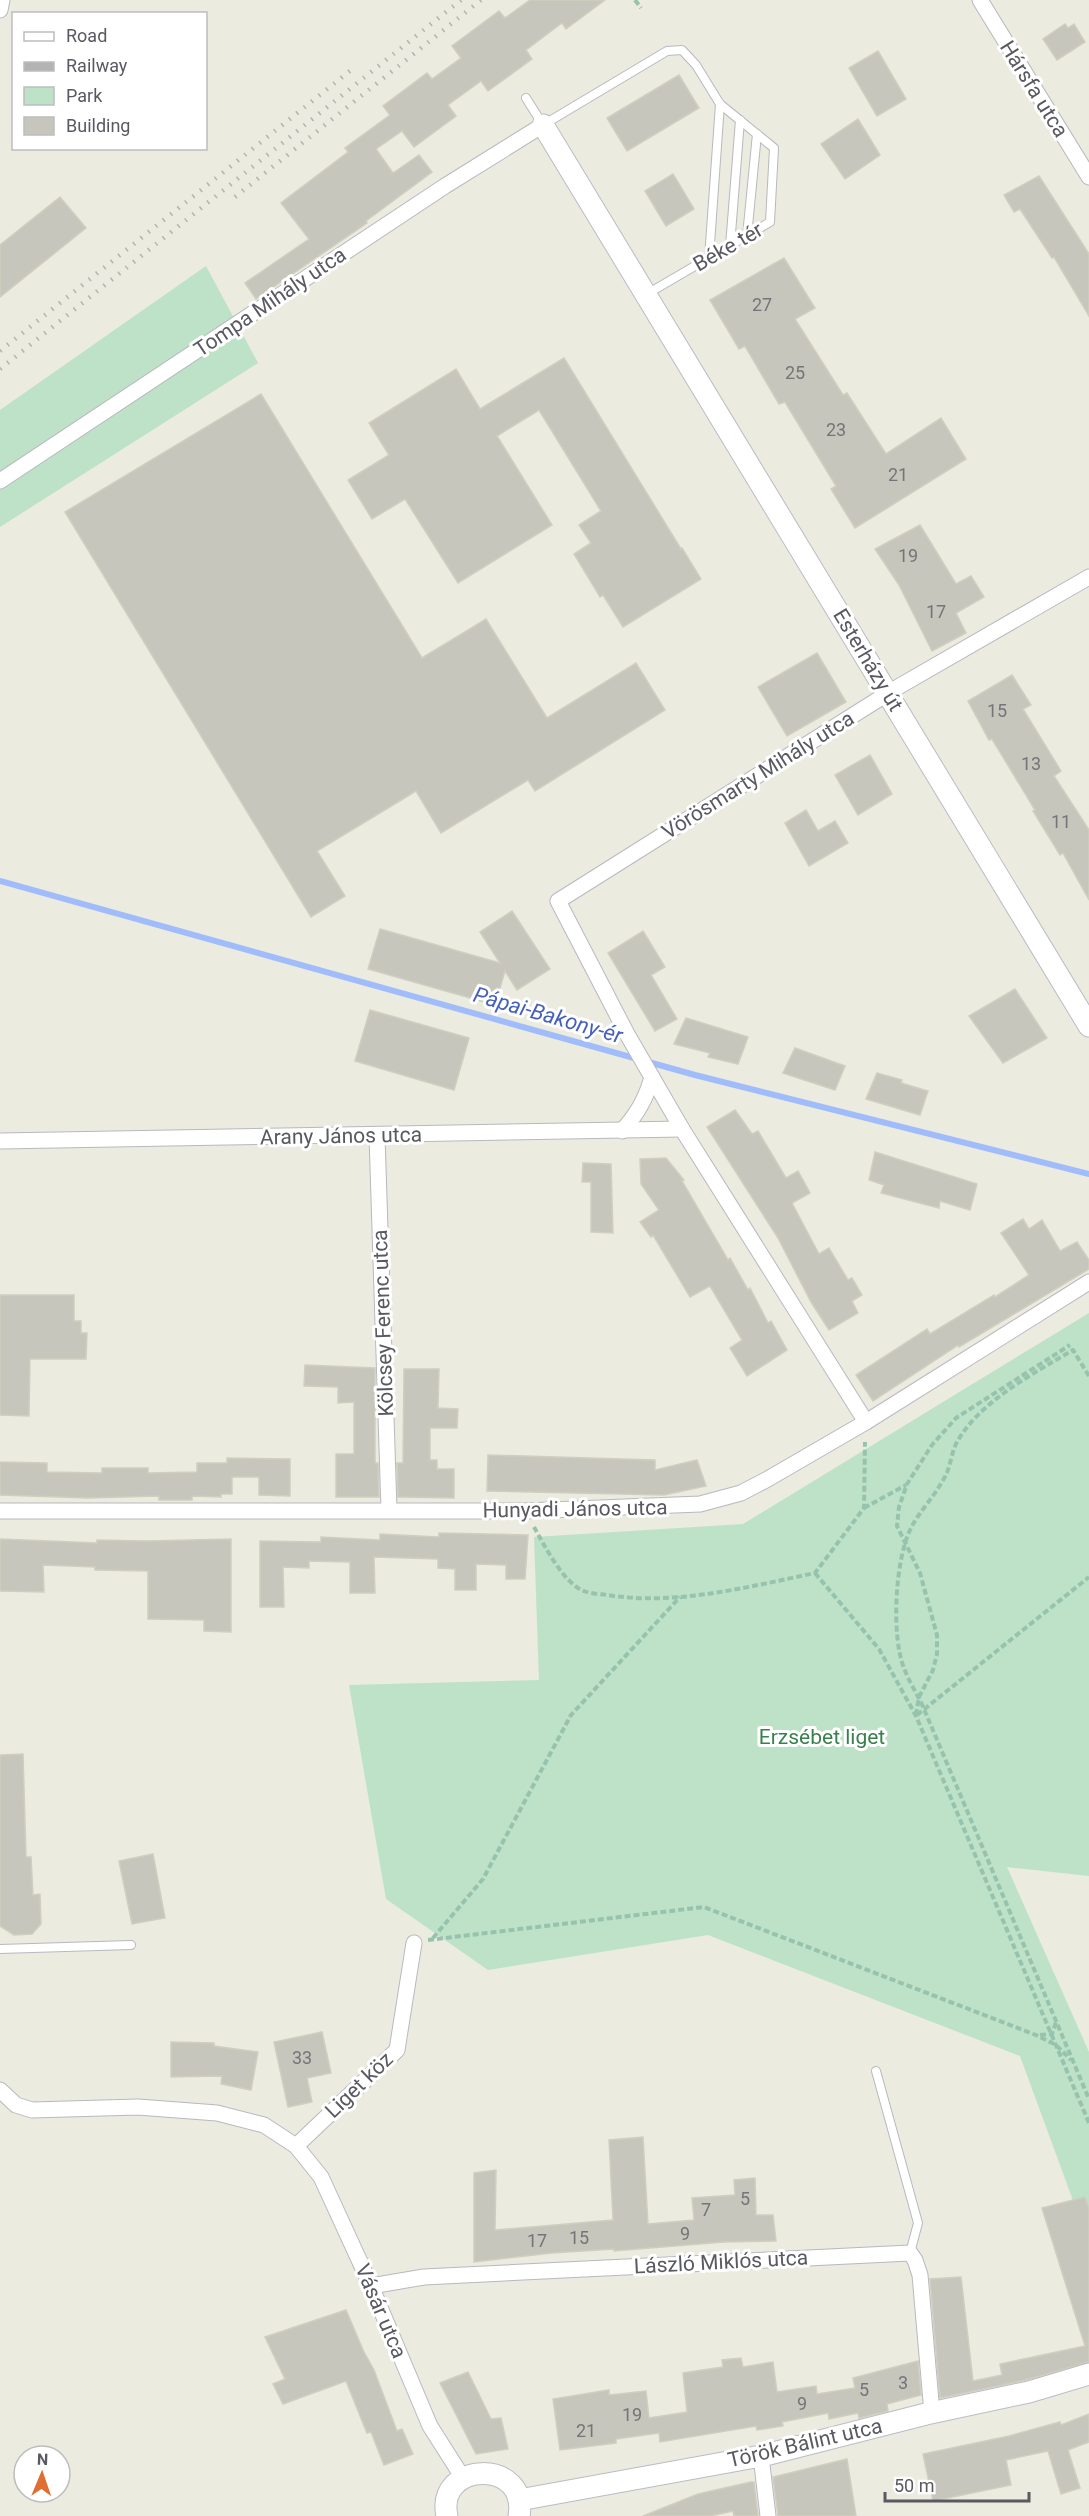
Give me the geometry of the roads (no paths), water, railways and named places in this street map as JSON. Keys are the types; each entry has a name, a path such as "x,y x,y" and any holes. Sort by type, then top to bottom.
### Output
{"street":[{"path":"0,10 2,0"},
{"name":"Hársfa utca","path":"980,0 1089,177"},
{"name":"Esterházy út","path":"543,125 1089,1026"},
{"name":"Tompa Mihály utca","path":"0,482 445,186 543,125"},
{"name":"Vörösmarty Mihály utca","path":"652,1077 558,901 888,693 1089,577"},
{"path":"652,1077 682,1129 866,1422"},
{"path":"622,1131 635,1117 647,1095 652,1077"},
{"name":"Arany János utca","path":"0,1141 682,1129"},
{"name":"Kölcsey Ferenc utca","path":"377,1136 389,1510"},
{"name":"Hunyadi János utca","path":"0,1511 525,1511 680,1506 720,1500 766,1480 866,1422 1089,1282"},
{"name":"Liget köz","path":"296,2146 397,2050 421,1946"},
{"name":"Vásár utca","path":"0,2090 16,2105 32,2110 138,2107 216,2113 264,2126 296,2146 321,2177 371,2286 430,2426 463,2478"},
{"path":"910,2253 919,2269 932,2413"},
{"name":"László Miklós utca","path":"371,2286 424,2277 910,2253"},
{"name":"Török Bálint utca","path":"519,2508 761,2456 932,2413 1029,2392 1089,2374"},
{"path":"761,2456 768,2516"},
{"path":"447,2516 447,2499 453,2487 463,2478 485,2472 497,2475 514,2490 519,2508"}],"lane":[{"name":"Béke tér","path":"543,125 667,51 675,49 687,54 720,104 774,148 770,222 646,295"},
{"path":"526,98 543,125"},
{"path":"710,258 720,104"},
{"path":"730,246 740,120"},
{"path":"747,236 757,134"},
{"path":"0,1949 131,1944"},
{"path":"876,2071 918,2223 910,2253"}],"waterway":[{"name":"Pápai-Bakony-ér","path":"0,881 695,1075 1089,1174"}],"railway":[{"path":"0,369 461,0"},
{"path":"235,197 481,0"},
{"path":"0,351 356,66"}],"park label":[{"name":"Erzsébet liget","path":"822,1737"}]}
